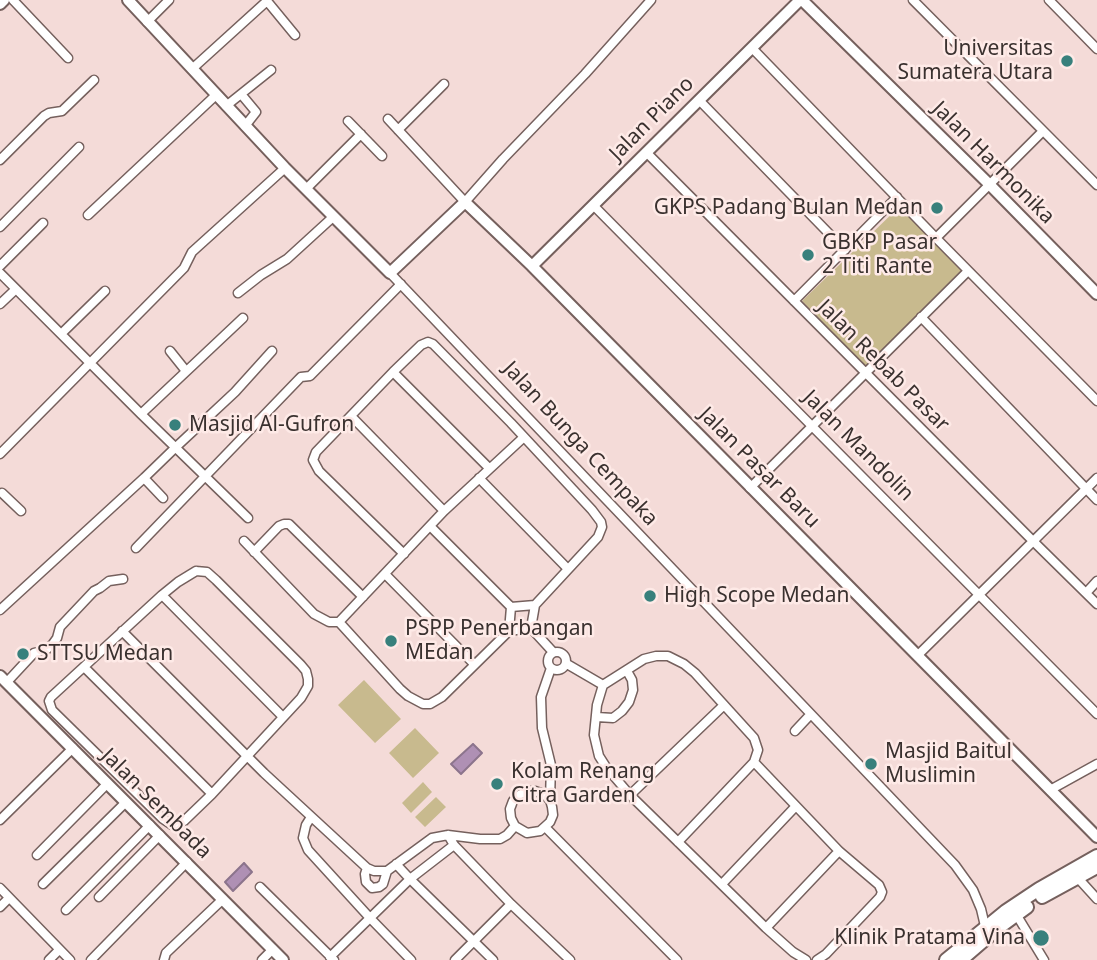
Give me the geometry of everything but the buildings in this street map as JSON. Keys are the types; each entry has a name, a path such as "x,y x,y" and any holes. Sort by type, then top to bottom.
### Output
{"main road":[{"path":"946,960 1006,911 1097,856"},
{"path":"961,960 1016,914 1044,895 1097,867"}],"street":[{"path":"0,4 4,0"},
{"path":"13,0 68,58"},
{"name":"Jalan Bunga Cempaka","path":"128,0 285,168 401,284 962,873 978,900 985,926"},
{"path":"147,22 169,0"},
{"path":"390,273 465,202 586,74 651,0"},
{"name":"Jalan Piano","path":"532,266 801,0"},
{"name":"Jalan Harmonika","path":"801,0 1097,294"},
{"path":"913,0 1097,185"},
{"path":"1049,0 1097,49"},
{"path":"192,69 266,2 269,2 295,35"},
{"path":"752,48 1097,401"},
{"path":"226,106 271,70"},
{"path":"0,160 44,116 62,111 93,80"},
{"path":"398,131 444,84"},
{"path":"241,94 256,113 245,126"},
{"path":"88,215 216,95"},
{"path":"699,100 845,250"},
{"path":"388,119 465,202"},
{"path":"348,121 382,156"},
{"path":"936,238 1043,131"},
{"path":"306,189 361,134"},
{"path":"0,226 79,147"},
{"name":"Jalan Rebab Pasar","path":"646,152 1097,604"},
{"path":"0,454 184,268 192,252 285,168"},
{"path":"794,301 897,197"},
{"name":"Jalan Pasar Baru","path":"465,202 532,266 1097,837"},
{"name":"Jalan Mandolin","path":"593,205 1097,714"},
{"path":"238,293 287,259 332,217"},
{"path":"0,266 43,223"},
{"path":"750,488 968,271"},
{"path":"0,273 248,518"},
{"path":"136,548 301,377 310,376 401,284"},
{"path":"0,304 16,289"},
{"path":"61,334 105,292"},
{"path":"921,317 1097,500"},
{"path":"141,414 243,318"},
{"path":"404,554 319,471 313,460 316,452 393,372 426,342 432,343 601,522 598,537 535,605 531,628"},
{"path":"170,351 186,371"},
{"path":"0,610 145,478 235,392 272,351"},
{"path":"393,372 489,468"},
{"path":"351,416 444,511"},
{"path":"244,541 314,614 329,622 339,621 444,511 523,437"},
{"path":"145,478 163,498"},
{"path":"479,478 567,568"},
{"path":"918,655 1097,478"},
{"path":"4,492 21,512"},
{"path":"254,552 279,526 289,524 363,597"},
{"path":"430,526 511,607 509,631"},
{"path":"206,572 301,665 308,679 308,686 302,698 212,794 177,825 166,822 144,801 50,706 49,701 162,595 192,573 206,572"},
{"path":"385,574 474,664"},
{"path":"3,679 34,653 46,650 52,645 60,626 94,590 109,581 123,579"},
{"path":"1086,593 1097,581"},
{"path":"162,595 283,717"},
{"path":"511,607 535,605"},
{"path":"339,621 400,689 423,704 430,704 442,696 509,631 531,628"},
{"path":"531,628 553,652"},
{"path":"122,631 366,868 387,871"},
{"path":"550,800 535,791 519,794 510,809 515,826 527,833 540,831 551,822 553,815 550,800 551,765 542,728 541,697 551,668 548,661 550,654 557,651 564,654 565,668 558,671 551,668"},
{"path":"678,842 754,762 758,750 754,738 695,673 684,663 668,656 656,656 645,659 603,684 597,705 594,735 599,756 630,795 678,842 722,884 766,928 806,960"},
{"path":"566,664 603,684"},
{"path":"84,667 212,794"},
{"path":"597,717 612,718 629,702 634,690 627,671"},
{"name":"Jalan Sembada","path":"3,679 283,960"},
{"path":"630,795 724,705"},
{"path":"795,731 810,715"},
{"path":"0,820 73,748"},
{"path":"754,762 839,850 879,885 880,897 826,954 817,960"},
{"path":"1050,790 1097,764"},
{"path":"37,855 107,784"},
{"path":"43,884 126,802"},
{"path":"722,884 796,806"},
{"path":"311,817 303,838 308,850 411,960"},
{"path":"66,910 150,825"},
{"path":"366,868 366,882 372,888 379,887 383,884 387,871 432,838 448,835 499,839 515,826"},
{"path":"546,828 677,960"},
{"path":"99,897 160,835"},
{"path":"448,835 454,845 570,960"},
{"path":"260,887 332,958 410,879 454,845"},
{"path":"766,928 839,850"},
{"path":"91,960 187,862"},
{"path":"396,864 493,960"},
{"path":"1077,877 1097,899"},
{"path":"0,888 70,960"},
{"path":"0,907 9,898"},
{"path":"164,960 166,953 223,899"},
{"path":"455,960 512,904"},
{"path":"1016,914 1044,960"},
{"path":"262,960 273,949"},
{"path":"49,960 59,950"}],"shaded area":[{"path":"900,206 962,271 866,368 802,301"},
{"path":"364,680 401,719 375,743 338,705"},
{"path":"415,728 439,753 413,778 389,753"},
{"path":"473,744 482,753 461,774 451,764"},
{"path":"423,782 432,792 411,813 402,803"},
{"path":"436,797 446,807 425,827 415,817"},
{"path":"244,863 252,872 233,891 225,882"}],"place":[{"name":"Universitas Sumatera Utara","path":"1067,61"},
{"name":"GKPS Padang Bulan Medan","path":"937,208"},
{"name":"GBKP Pasar 2 Titi Rante","path":"808,255"},
{"name":"Masjid Al-Gufron","path":"175,425"},
{"name":"High Scope Medan","path":"650,596"},
{"name":"PSPP Penerbangan MEdan","path":"391,641"},
{"name":"STTSU Medan","path":"23,654"},
{"name":"Masjid Baitul Muslimin","path":"871,764"},
{"name":"Kolam Renang Citra Garden","path":"497,784"},
{"name":"Klinik Pratama Vina","path":"1041,938"}]}
